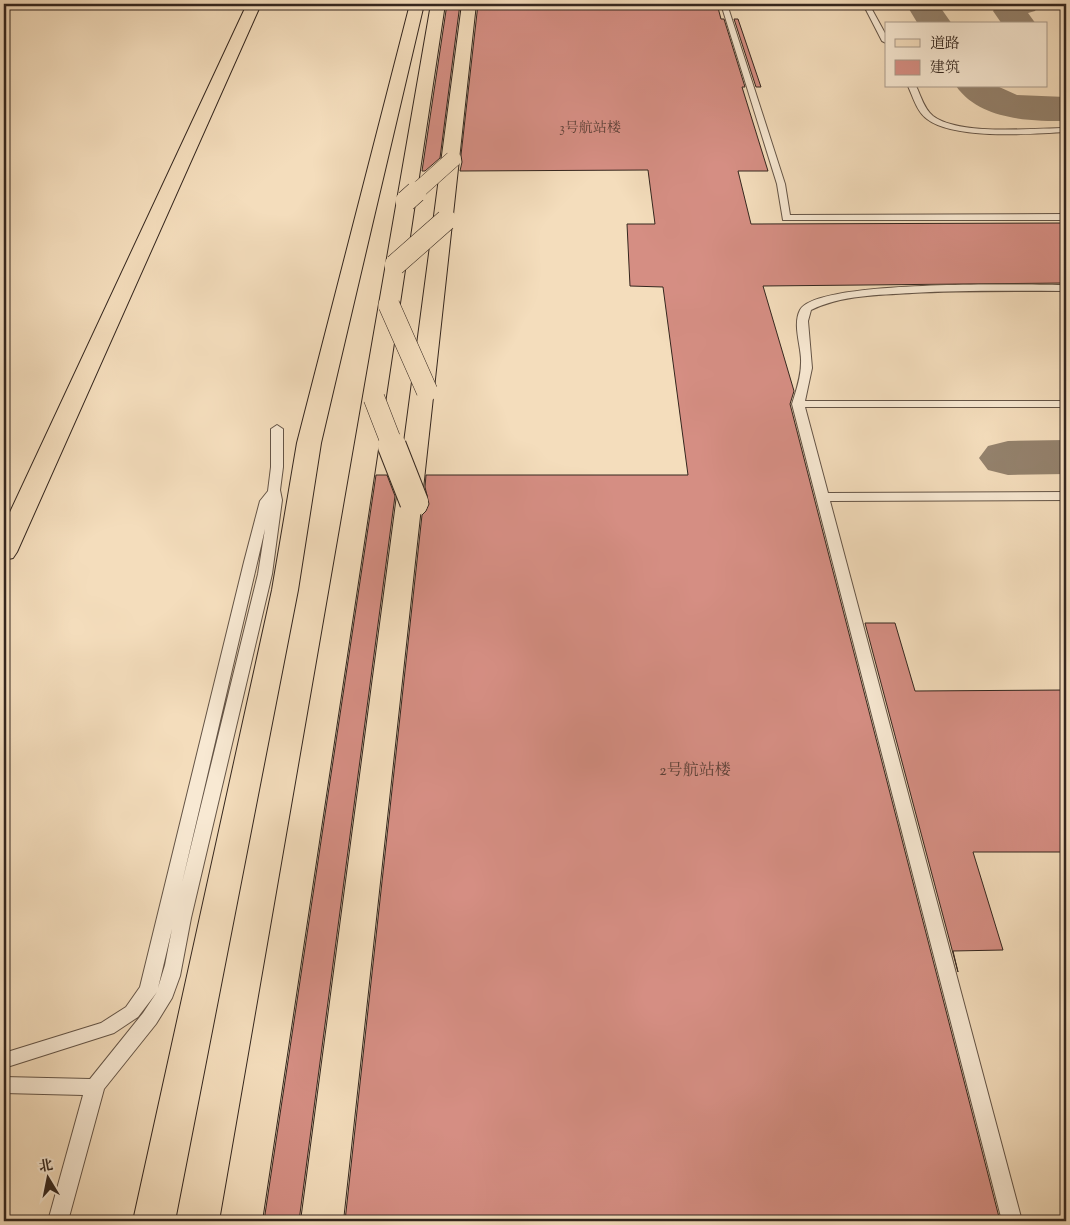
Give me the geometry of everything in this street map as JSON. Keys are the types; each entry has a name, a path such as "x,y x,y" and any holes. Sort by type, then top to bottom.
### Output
{"main road":[{"path":"4,552 254,4"},
{"path":"154,1221 285,590 309,443 417,4"},
{"path":"240,1221 438,4"},
{"path":"337,1221 414,502 470,4"},
{"path":"322,1221 470,4"},
{"path":"406,201 452,159"},
{"path":"396,265 446,220"},
{"path":"389,305 427,391"},
{"path":"374,398 414,502"}],"lane":[{"path":"724,4 781,184 786,218 1066,217"},
{"path":"866,4 885,39"},
{"path":"913,88 928,116 946,125 979,130 1066,130"},
{"path":"1012,1221 798,404 808,366 803,316 807,308 820,301 839,296 928,288 1066,288"},
{"path":"798,404 1066,404"},
{"path":"4,1060 106,1028 132,1012 149,989 237,616 266,501 273,493 277,474 275,450 277,429"},
{"path":"58,1221 95,1087 105,1070 134,1040 158,1007 174,963 182,918 265,574 276,500 273,493"},
{"path":"821,496 1066,496"},
{"path":"4,1085 95,1087"}],"building":[{"path":"447,4 460,4 440,158 425,171 422,171"},
{"path":"478,4 717,4 721,19 724,19 745,87 742,87 768,171 738,171 751,224 1066,223 1066,283 763,286 794,391 790,404 1000,1221 345,1221 422,515 429,504 425,487 426,475 688,475 663,287 630,286 627,224 655,224 648,170 460,171"},
{"path":"734,19 738,19 761,87 756,87"},
{"path":"376,475 387,475 395,496 299,1221 264,1221"},
{"path":"865,623 895,623 915,691 1066,690 1066,852 973,852 1003,950 953,951 958,972"}],"taxiway":[{"path":"922,4 934,22"},
{"path":"1018,22 1010,11 1015,5 1023,4"},
{"path":"977,88 982,94 1004,103 1030,108 1066,109"},
{"path":"1008,458 1066,457"}]}
